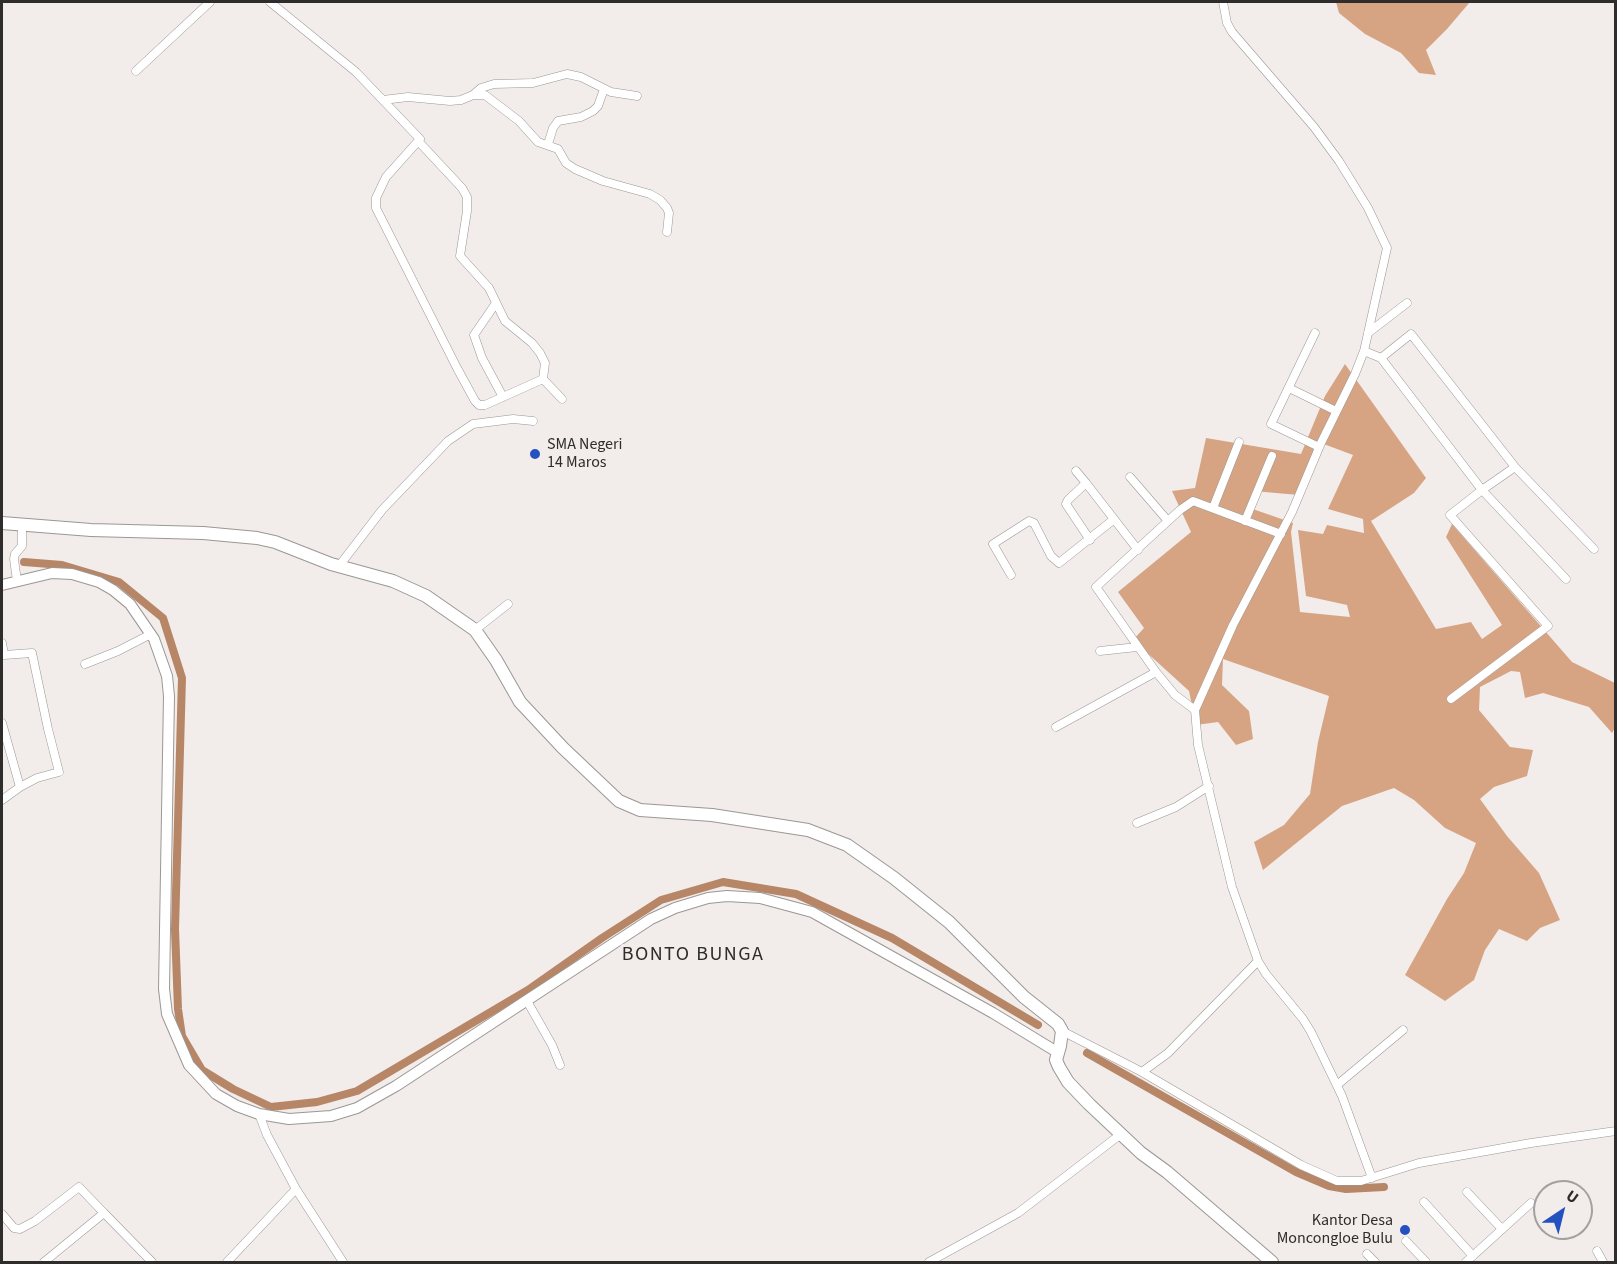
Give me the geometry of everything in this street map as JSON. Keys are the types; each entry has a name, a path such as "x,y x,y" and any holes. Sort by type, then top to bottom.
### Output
{"main road":[{"path":"2,523 91,530 203,533 249,537 275,542 339,566 413,589 439,604 475,630 496,660 520,702 614,798 640,810 712,815 756,821 808,830 839,840 949,922 1024,997 1056,1023 1062,1031 1056,1060 1064,1077 1089,1104 1141,1153 1167,1172 1272,1263"}],"street":[{"path":"136,71 210,2"},
{"path":"270,2 356,72 416,134 420,139 419,142 464,192 467,211 460,255 486,284 505,321 532,343 544,360 543,379 562,399"},
{"path":"1223,2 1227,23 1232,32 1314,127 1339,161 1386,242 1387,251 1364,351 1353,379 1319,447 1281,534 1233,625 1195,710 1198,745 1232,887 1258,962 1307,1024 1337,1085 1372,1178"},
{"path":"383,100 408,97 461,100 473,95 481,88 494,84 533,83 567,74 581,77 618,94 637,96"},
{"path":"548,144 558,121 581,117 593,111 598,106 604,89"},
{"path":"473,95 485,95 491,99 519,121 538,141 558,149 566,163 575,169 603,181 650,194 660,200 669,213 667,232"},
{"path":"419,142 386,177 376,198 376,207 457,368 479,405 485,405 543,379"},
{"path":"496,303 474,335 482,358 503,397"},
{"path":"1368,333 1407,303"},
{"path":"1315,333 1271,424 1319,447"},
{"path":"1381,358 1411,334 1515,467 1594,549"},
{"path":"1364,351 1381,358 1482,490 1566,579"},
{"path":"1289,388 1336,411"},
{"path":"339,566 382,510 448,441 473,424 513,419 533,421"},
{"path":"1213,508 1239,442"},
{"path":"1245,521 1272,456"},
{"path":"1451,699 1548,626 1450,515 1515,467"},
{"path":"1077,471 1138,550"},
{"path":"1130,477 1168,521"},
{"path":"1086,483 1066,502 1090,540"},
{"path":"1195,710 1175,695 1156,672 1096,587 1193,501 1281,534"},
{"path":"1011,575 993,544 1029,521 1034,523 1057,563 1060,563 1113,520"},
{"path":"16,576 14,560 15,554 22,546 22,524"},
{"path":"2,585 16,576 47,573 79,575 99,582 123,597 152,634 165,666 169,696 164,989 167,1014 185,1059 207,1085 224,1100 259,1114 290,1119 331,1116 357,1108 396,1086 644,923 664,912 716,897 760,898 812,912 993,1013 1057,1052"},
{"path":"475,630 508,604"},
{"path":"85,664 152,634"},
{"path":"2,643 3,655 32,653 59,771 37,778 2,800"},
{"path":"1100,651 1137,647"},
{"path":"1056,727 1156,672"},
{"path":"2,723 20,787"},
{"path":"1137,823 1176,807 1209,786"},
{"path":"1142,1072 1168,1053 1258,962"},
{"path":"527,1001 560,1065"},
{"path":"1337,1085 1403,1030"},
{"path":"1062,1031 1142,1072 1329,1179 1354,1182 1419,1163 1616,1131"},
{"path":"259,1114 267,1135 296,1189 343,1263"},
{"path":"929,1263 1018,1213 1121,1134"},
{"path":"2,1214 14,1228 20,1229 35,1221 79,1187 152,1263"},
{"path":"227,1263 296,1189"},
{"path":"1467,1192 1502,1230"},
{"path":"1424,1202 1473,1256"},
{"path":"1466,1263 1531,1203"},
{"path":"44,1263 104,1213"},
{"path":"1406,1241 1426,1263"},
{"path":"1597,1251 1603,1263"},
{"path":"1367,1254 1375,1263"}],"shaded area":[{"path":"1336,2 1470,2 1426,50 1436,75 1419,73 1401,53 1365,34 1339,13"},
{"path":"1345,364 1426,478 1414,493 1371,521 1436,629 1471,622 1482,639 1502,625 1446,537 1452,524 1572,662 1615,683 1615,728 1612,733 1589,707 1543,693 1525,698 1520,672 1511,671 1480,687 1479,710 1510,747 1533,750 1527,776 1494,787 1480,799 1507,836 1539,873 1560,920 1540,928 1527,941 1499,929 1485,950 1474,980 1445,1001 1405,975 1464,873 1476,843 1445,828 1414,800 1394,788 1342,806 1263,870 1254,842 1284,825 1310,794 1318,742 1329,696 1223,659 1222,685 1249,711 1253,739 1236,745 1218,722 1196,725 1189,691 1133,640 1144,628 1118,592 1191,532 1172,491 1195,488 1206,438 1301,454 1325,396","holes":["1321,443 1353,455 1328,509 1363,519 1364,533 1327,525 1323,534 1298,530 1306,596 1347,605 1350,617 1300,612 1291,532 1293,523 1247,507 1253,491 1299,495"]}],"waterway":[{"path":"24,562 62,565 119,582 163,618 182,678 175,929 178,1009 182,1036 202,1070 233,1089 271,1107 317,1102 357,1091 528,990 661,900 723,882 796,894 892,938 1038,1025"},
{"path":"1087,1053 1296,1172 1329,1186 1346,1189 1384,1187"}],"place":[{"name":"SMA Negeri 14 Maros","path":"535,454"},
{"name":"Kantor Desa Moncongloe Bulu","path":"1405,1230"}],"district":[{"name":"BONTO BUNGA","path":"693,956"}]}
